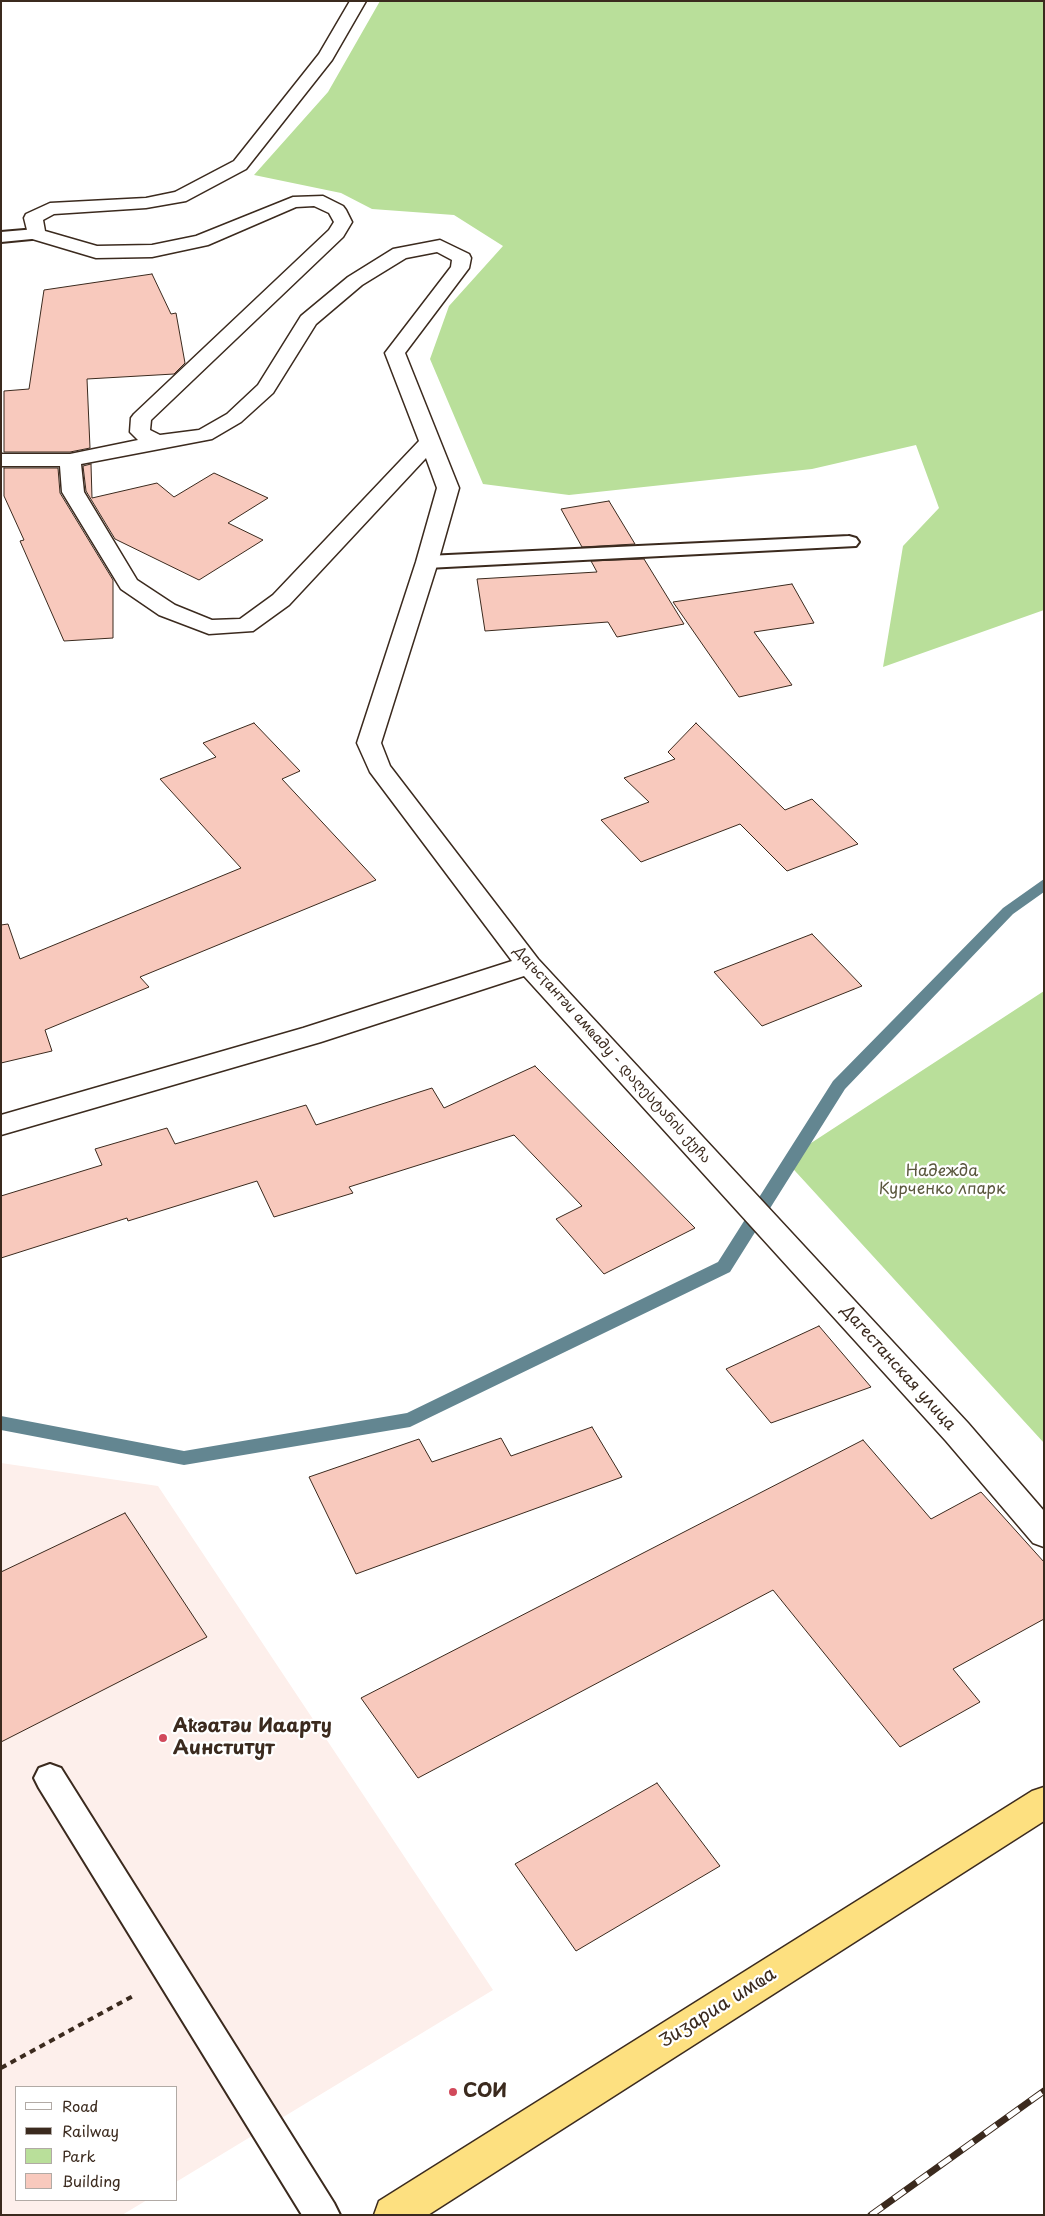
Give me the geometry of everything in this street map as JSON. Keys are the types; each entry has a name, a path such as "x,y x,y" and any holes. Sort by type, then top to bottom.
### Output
{"highway":[{"name":"Ӡиӡариа имҩа","path":"393,2215 1044,1802"}],"street":[{"path":"156,442 140,432 141,418 336,233 343,222 337,210 317,200 293,202 201,241 152,251 96,252 36,234 33,218 50,209 146,203 180,197 240,165 326,56 358,1"},
{"name":"Даӷьсҭантәи амҩаду - დაღესტანის ქუჩა","path":"156,442 205,434 234,418 266,388 308,320 355,281 400,253 440,246 462,258 460,268 395,353 431,440 448,488 427,562 368,743 378,767 529,966 754,1212"},
{"path":"70,460 73,492 129,584 167,610 209,627 245,626 281,600 431,440"},
{"path":"1,460 70,460 156,442"},
{"path":"1,1125 312,1035 529,966"},
{"name":"Дагестанская улица","path":"754,1212 957,1432 1044,1534"}],"lane":[{"path":"1,237 36,234"},
{"path":"427,562 850,542"},
{"path":"50,1778 322,2215"}],"path":[{"path":"1,2068 173,1974"}],"shaded area":[{"name":"Аҟәатәи Иаарту Аинститут","path":"1,1463 158,1486 493,1990 178,2181 178,2086 15,2086 15,2201 145,2201 122,2215 1,2215"}],"green space":[{"path":"380,1 1044,1 1044,610 883,667 903,546 939,508 916,445 812,469 569,495 483,484 430,359 449,306 503,246 454,215 372,209 341,193 254,175 328,92"},
{"name":"Надежда Курченко лпарк","path":"1044,991 1044,1443 785,1160"}],"building":[{"path":"152,274 171,314 176,313 185,363 174,374 87,379 90,448 70,452 4,452 4,391 29,389 44,290"},
{"path":"91,464 92,498 157,483 174,497 214,473 268,498 228,523 263,540 199,580 115,539 86,491 83,466"},
{"path":"4,468 58,468 60,493 113,580 113,638 64,641 20,541 24,540 4,496"},
{"path":"609,501 635,544 582,547 561,509"},
{"path":"644,559 684,624 617,637 608,622 485,631 477,579 597,572 591,561"},
{"path":"792,584 814,623 754,632 792,685 739,697 673,602"},
{"path":"254,723 300,771 282,779 376,880 140,977 149,987 45,1030 52,1051 1,1063 1,925 8,924 20,959 241,868 160,779 216,757 203,743"},
{"path":"696,723 785,810 812,799 858,844 787,871 740,824 641,862 601,820 649,802 624,778 675,759 668,752"},
{"path":"812,934 862,986 762,1026 714,972"},
{"path":"535,1066 695,1228 604,1274 556,1219 582,1206 514,1135 349,1187 353,1193 274,1217 257,1181 128,1221 127,1218 1,1258 1,1196 102,1165 95,1149 167,1128 175,1144 306,1105 316,1125 432,1088 444,1108"},
{"path":"819,1326 871,1387 771,1423 726,1369"},
{"path":"592,1427 622,1477 356,1574 309,1477 419,1439 432,1462 501,1438 511,1456"},
{"path":"863,1440 931,1519 981,1492 1044,1562 1044,1619 953,1669 980,1702 900,1747 773,1590 418,1778 361,1698"},
{"path":"125,1513 207,1637 1,1742 1,1572"},
{"path":"657,1783 720,1866 576,1951 515,1864"}],"waterway":[{"path":"1,1423 184,1458 410,1420 724,1267 839,1085 1008,911 1044,884"}],"railway":[{"path":"871,2215 1044,2091"}],"place":[{"name":"Аҟәатәи Иаарту Аинститут","path":"163,1738"},
{"name":"СОИ","path":"453,2092"}]}
